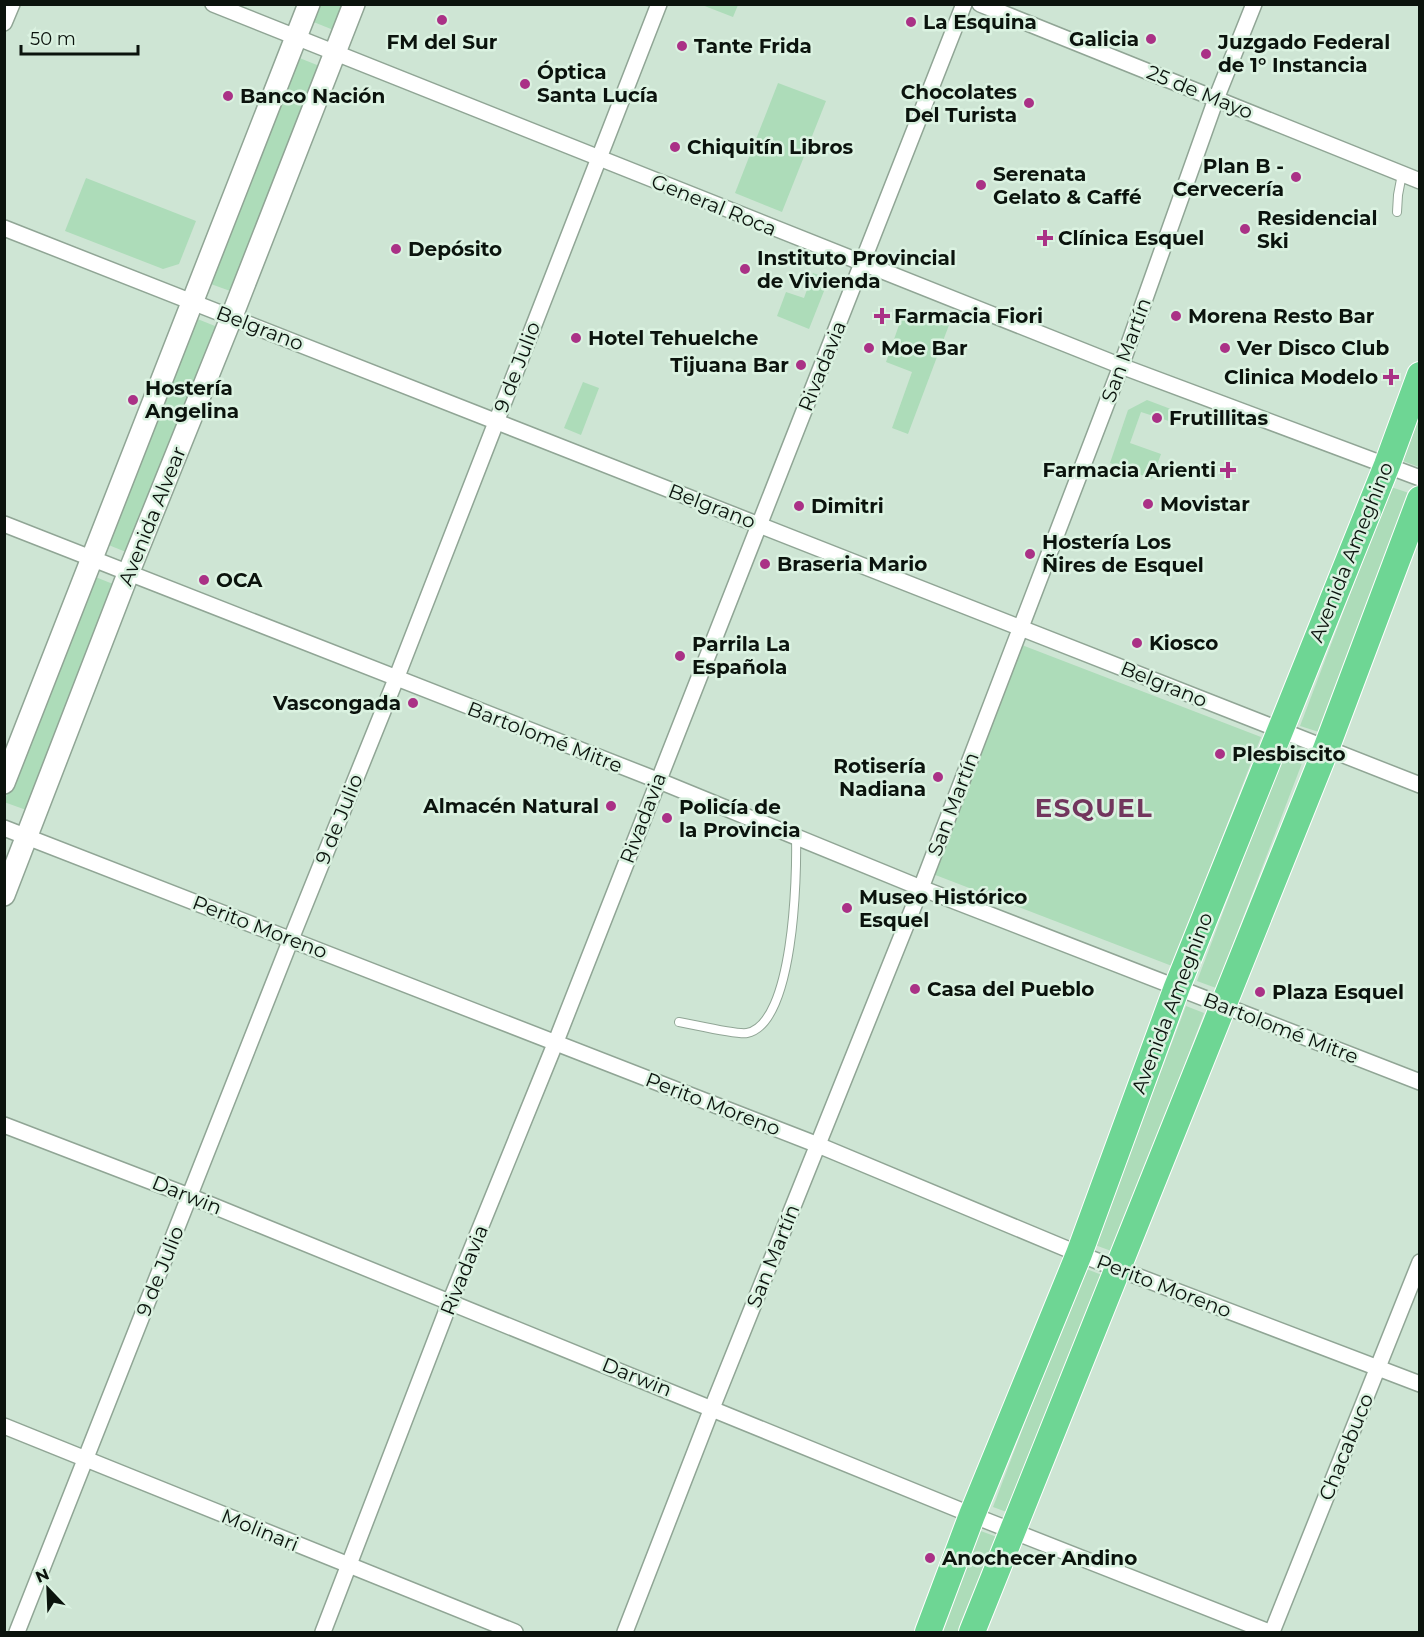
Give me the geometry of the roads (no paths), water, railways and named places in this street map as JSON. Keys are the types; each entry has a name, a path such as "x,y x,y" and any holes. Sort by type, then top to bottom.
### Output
{"highway":[{"name":"Avenida Ameghino","path":"928,1632 972,1515 1079,1254 1177,987 1387,465 1419,375"},
{"path":"972,1632 1326,749 1419,499"}],"main road":[{"name":"Avenida Alvear","path":"4,783 309,4"},
{"name":"Avenida Alvear","path":"4,895 128,574 354,4"}],"street":[{"path":"4,23 12,4"},
{"name":"General Roca","path":"213,4 295,39 1120,366 1419,478"},
{"name":"9 de Julio","path":"17,1632 396,679 659,4"},
{"name":"Rivadavia","path":"323,1632 450,1302 555,1044 964,4"},
{"name":"25 de Mayo","path":"980,4 1419,180"},
{"name":"San Martín","path":"625,1632 712,1407 921,888 1120,366 1216,99 1254,4"},
{"name":"Belgrano","path":"4,228 1419,785"},
{"name":"Bartolomé Mitre","path":"4,524 657,780 921,888 1419,1082"},
{"name":"Perito Moreno","path":"4,828 818,1145 1079,1254 1378,1366 1419,1384"},
{"name":"Darwin","path":"4,1125 189,1196 712,1407 972,1515 1271,1632"},
{"name":"Chacabuco","path":"1271,1632 1419,1262"},
{"name":"Molinari","path":"4,1426 515,1632"}],"lane":[{"path":"1397,212 1402,174"},
{"path":"679,1022 746,1033 758,1028 768,1019 786,969 797,866 796,837"}],"place":[{"name":"FM del Sur","path":"442,20"},
{"name":"La Esquina","path":"911,22"},
{"name":"Galicia","path":"1151,39"},
{"name":"Tante Frida","path":"682,46"},
{"name":"Juzgado Federal de 1° Instancia","path":"1206,54"},
{"name":"Óptica Santa Lucía","path":"525,84"},
{"name":"Banco Nación","path":"228,96"},
{"name":"Chocolates Del Turista","path":"1029,103"},
{"name":"Chiquitín Libros","path":"675,147"},
{"name":"Plan B - Cervecería","path":"1296,177"},
{"name":"Serenata Gelato & Caffé","path":"981,185"},
{"name":"Residencial Ski","path":"1245,229"},
{"name":"Clínica Esquel","path":"1045,238"},
{"name":"Depósito","path":"396,249"},
{"name":"Instituto Provincial de Vivienda","path":"745,269"},
{"name":"Farmacia Fiori","path":"882,316"},
{"name":"Morena Resto Bar","path":"1176,316"},
{"name":"Hotel Tehuelche","path":"576,338"},
{"name":"Moe Bar","path":"869,348"},
{"name":"Ver Disco Club","path":"1225,348"},
{"name":"Tijuana Bar","path":"801,365"},
{"name":"Clinica Modelo","path":"1391,377"},
{"name":"Hostería Angelina","path":"133,400"},
{"name":"Frutillitas","path":"1157,418"},
{"name":"Farmacia Arienti","path":"1228,470"},
{"name":"Movistar","path":"1148,504"},
{"name":"Dimitri","path":"799,506"},
{"name":"Hostería Los Ñires de Esquel","path":"1030,554"},
{"name":"Braseria Mario","path":"765,564"},
{"name":"OCA","path":"204,580"},
{"name":"Kiosco","path":"1137,643"},
{"name":"Parrila La Española","path":"680,656"},
{"name":"Vascongada","path":"413,703"},
{"name":"Plesbiscito","path":"1220,754"},
{"name":"Rotisería Nadiana","path":"938,777"},
{"name":"Almacén Natural","path":"611,806"},
{"name":"Policía de la Provincia","path":"667,818"},
{"name":"Museo Histórico Esquel","path":"847,908"},
{"name":"Casa del Pueblo","path":"915,989"},
{"name":"Plaza Esquel","path":"1260,992"},
{"name":"Anochecer Andino","path":"930,1558"}],"district":[{"name":"ESQUEL","path":"1094,808"}]}
